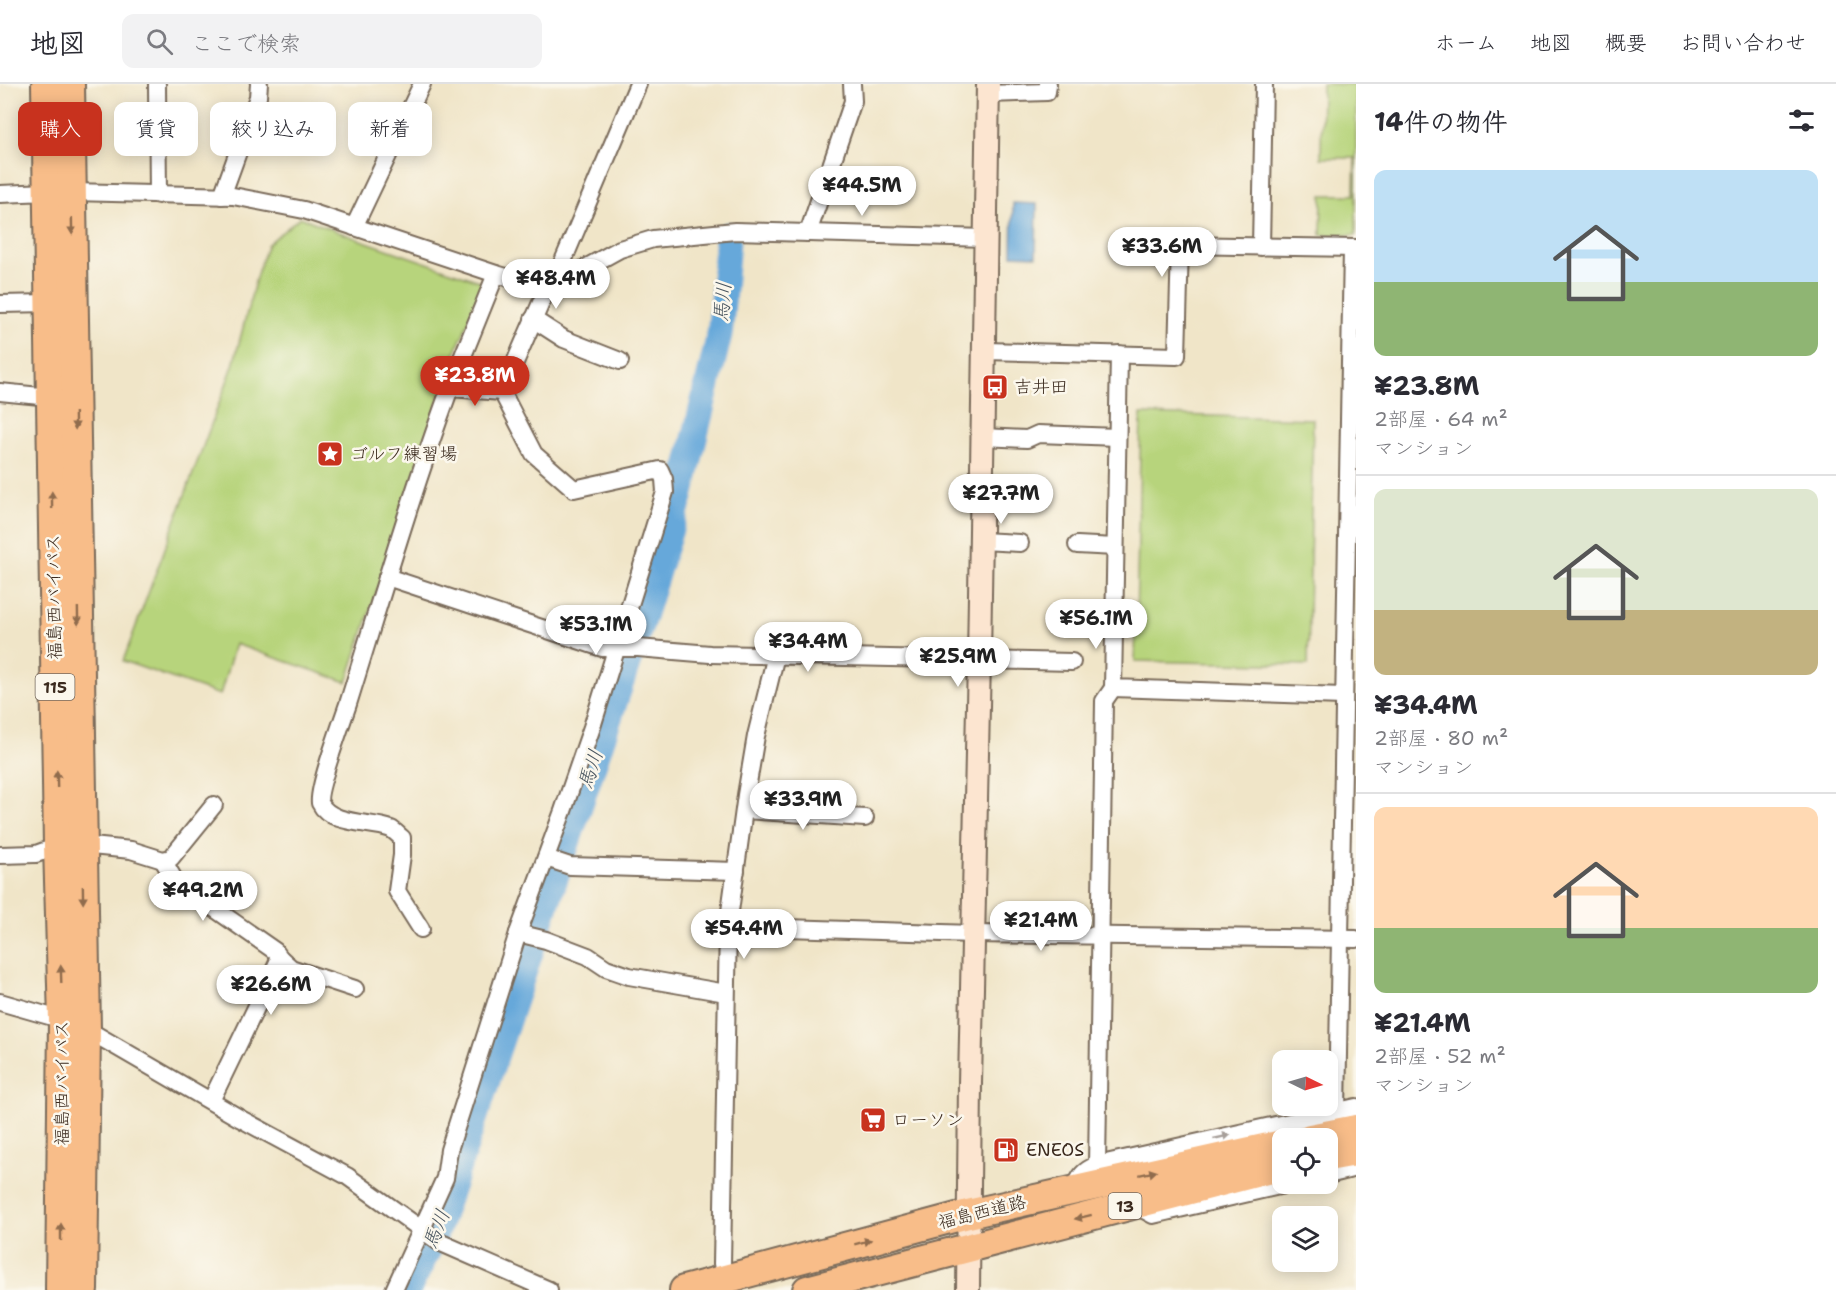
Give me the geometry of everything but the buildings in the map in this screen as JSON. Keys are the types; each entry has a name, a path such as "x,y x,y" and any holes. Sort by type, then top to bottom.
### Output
{"highway":[{"name":"福島西バイパス","path":"46,84 60,192 70,846 83,1290"},
{"name":"福島西バイパス","path":"70,84 50,303 50,397 70,846"},
{"name":"福島西バイパス","path":"60,1290 74,1025"},
{"path":"1331,1128 1347,1120"},
{"name":"福島西道路","path":"684,1290 968,1214 1272,1146"},
{"path":"1338,1155 1356,1152"},
{"name":"福島西道路","path":"807,1290 1272,1169"},
{"path":"675,1290 698,1274 722,1264 808,1246 832,1251"}],"street":[{"path":"157,84 158,195"},
{"path":"222,196 258,98 259,84"},
{"path":"354,227 422,84"},
{"path":"501,392 547,289 558,273 638,84"},
{"path":"808,233 854,101 852,84"},
{"path":"968,1290 989,89 1047,92 1048,84"},
{"path":"1261,247 1264,84"},
{"path":"0,194 60,192 233,196 272,202 304,210 547,289 620,249 653,239 735,231 987,238"},
{"path":"985,351 1177,356 1180,245 1354,248 1339,939 1347,1120"},
{"path":"421,929 397,891 402,838 390,829 362,824 334,814 323,808 319,801 321,786 387,577 451,388 496,274"},
{"path":"0,304 50,303"},
{"path":"533,319 564,339 620,361"},
{"path":"1097,1165 1104,701 1113,688 1119,354"},
{"path":"451,388 501,392"},
{"path":"0,392 50,397"},
{"path":"394,1290 429,1236 445,1178 449,1150 522,933 557,862 563,811 625,648 665,492 664,479 660,470 574,489 534,454 501,392"},
{"path":"983,437 1028,439 1038,434 1117,437"},
{"path":"981,541 1020,543"},
{"path":"1077,545 1115,547"},
{"path":"387,577 602,648 710,654 1072,662"},
{"path":"722,1264 728,926 756,736 776,655"},
{"path":"1113,688 1343,696"},
{"path":"0,855 36,854 70,846 130,850 163,860 171,858 214,805"},
{"path":"744,810 865,818"},
{"path":"163,860 175,881 274,951 291,968 355,988"},
{"path":"557,862 736,871"},
{"path":"728,926 973,934 1356,939"},
{"path":"522,933 588,956 606,968 629,976 726,993"},
{"path":"211,1101 280,958"},
{"path":"0,1002 74,1025 347,1176 429,1236 549,1290"},
{"path":"1075,1190 1078,1178 1086,1170 1097,1165 1347,1120 1356,1107"},
{"path":"1338,1172 1356,1168"},
{"path":"1133,1204 1153,1215 1272,1188"}],"green space":[{"path":"1322,84 1356,84 1356,235 1321,235 1322,195 1354,195 1355,158 1321,158"},
{"path":"300,217 485,283 451,362 347,682 235,644 220,695 123,661 233,366 257,274 268,244"},
{"path":"1141,414 1313,419 1308,665 1135,661"}],"water":[{"path":"1013,203 1037,204 1036,256 1012,255"}],"waterway":[{"name":"馬川","path":"408,1290 433,1241 644,615 681,495 720,332 728,235"}],"place":[{"name":"吉井田","path":"995,387"},
{"name":"ゴルフ練習場","path":"330,454"},
{"name":"ローソン","path":"873,1120"},
{"name":"ENEOS","path":"1006,1150"}]}
